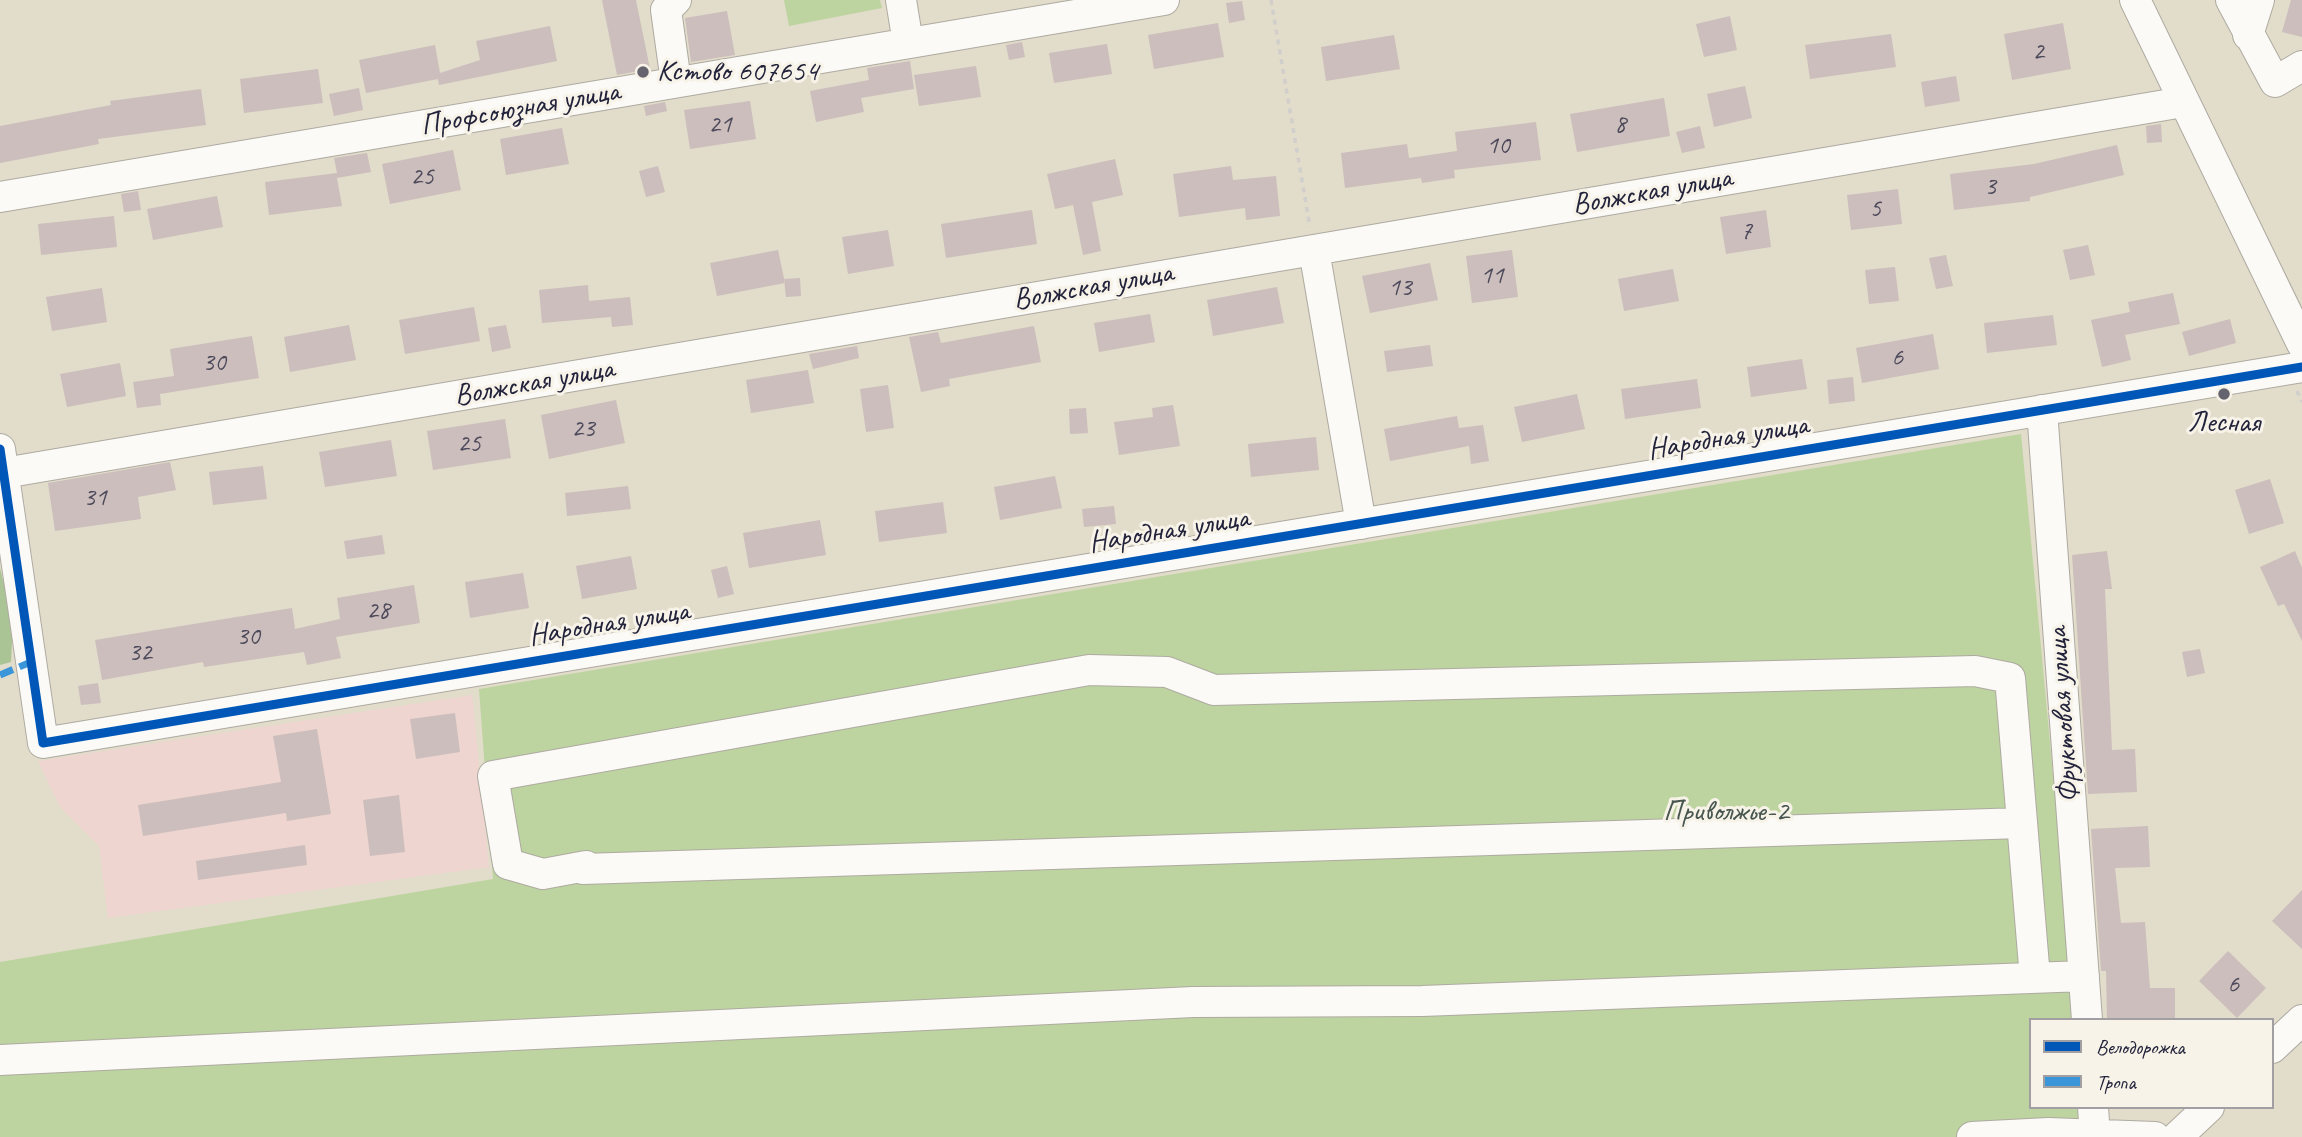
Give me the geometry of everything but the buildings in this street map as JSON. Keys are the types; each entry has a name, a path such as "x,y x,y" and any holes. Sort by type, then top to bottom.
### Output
{"street":[{"path":"901,0 908,43"},
{"name":"Профсоюзная улица","path":"0,197 1164,0"},
{"path":"2135,0 2302,344"},
{"path":"2231,0 2275,82 2302,66"},
{"path":"2248,35 2259,0"},
{"path":"669,3 676,82"},
{"name":"Волжская улица","path":"2,461 1314,250 2183,102"},
{"path":"1314,250 1361,524"},
{"name":"Народная улица","path":"2,461 43,743 2302,367"},
{"name":"Фруктовая улица","path":"2042,411 2087,1018"},
{"path":"2022,823 583,869 586,866 543,874 508,864 494,776 1088,670 1167,671 1214,690 1975,671 2010,678 2035,978"},
{"path":"0,1060 1179,1002 1422,1001 2084,976"},
{"path":"2274,1046 2302,1020"},
{"path":"2177,1137 2207,1109"},
{"path":"1972,1137 2048,1133 2095,1127 2155,1137"}],"path":[{"path":"1271,0 1314,250"}],"shaded area":[{"path":"472,695 489,867 108,918 99,846 60,807 38,761"}],"green space":[{"path":"784,0 880,0 882,8 789,26"},
{"name":"Приволжье-2","path":"2021,434 2076,1018 2029,1018 2029,1109 2084,1109 2087,1137 0,1137 0,962 493,879 479,689"},
{"path":"0,568 13,620 11,662 0,665"}],"marked path":[{"path":"0,675 31,662"}],"cycle path":[{"path":"0,449 43,743 2302,367"}],"place":[{"name":"Кстово 607654","path":"643,72"},
{"name":"Лесная","path":"2224,394"}]}
